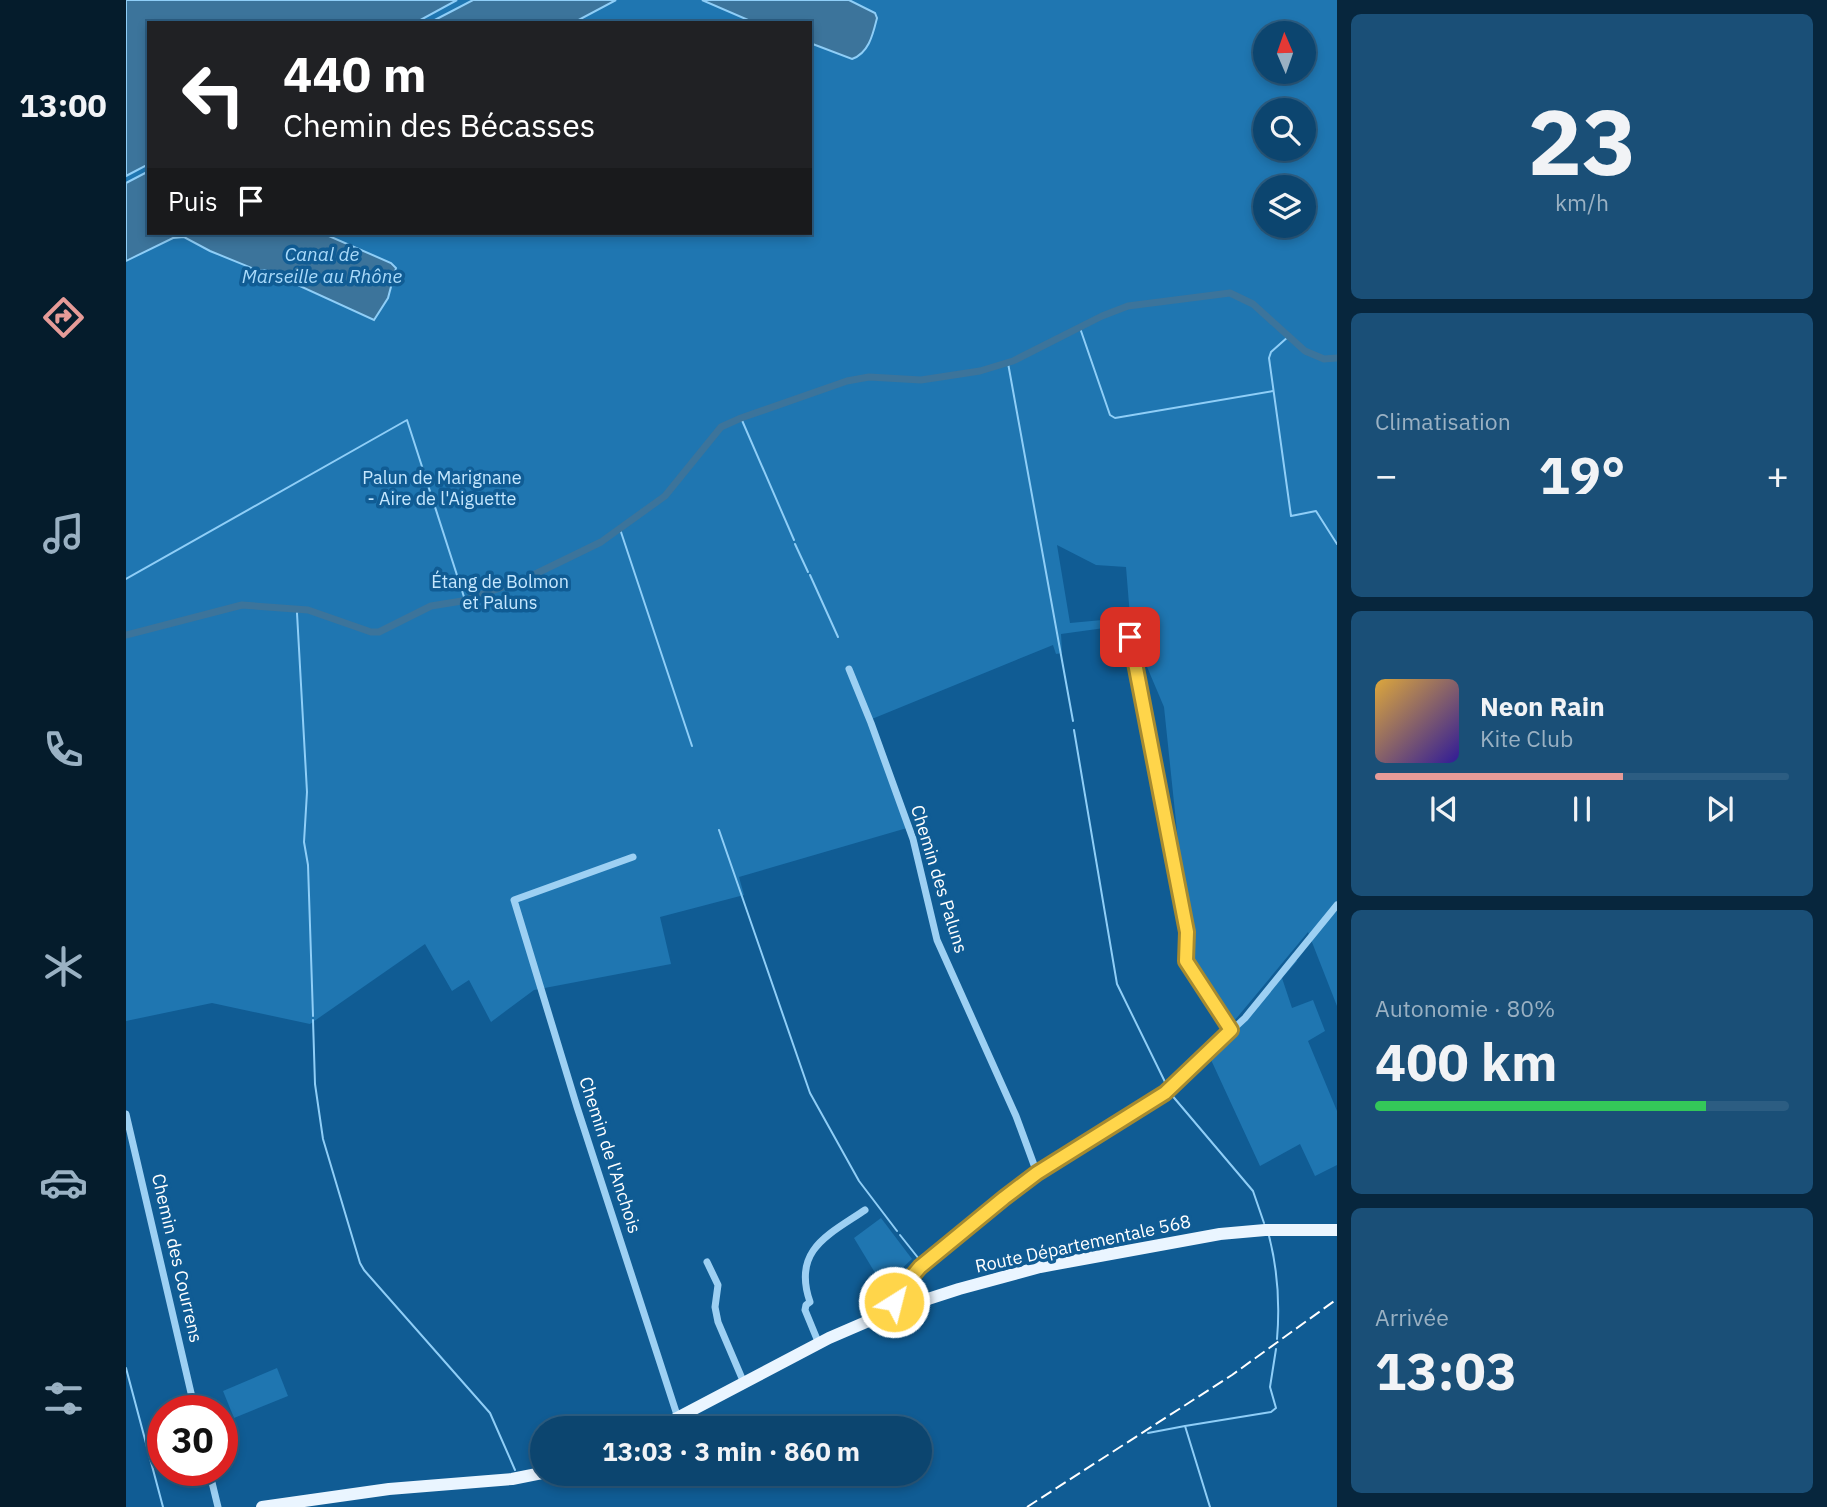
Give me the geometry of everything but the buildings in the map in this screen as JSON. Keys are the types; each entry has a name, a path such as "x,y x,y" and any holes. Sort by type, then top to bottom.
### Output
{"main road":[{"name":"Route Départementale 568","path":"682,1416 819,1343 894,1310 996,1279 1090,1257 1220,1234 1274,1229 1337,1230"},
{"path":"262,1507 389,1489 530,1475"},
{"path":"277,1507 290,1503"}],"street":[{"path":"1128,624 1187,932 1185,958 1231,1030"},
{"name":"Chemin des Paluns","path":"849,669 872,723 913,839 937,940 1016,1116 1037,1173"},
{"name":"Chemin de l'Anchois","path":"633,858 514,900 577,1107 677,1416"},
{"path":"894,1310 897,1294 920,1267 1037,1173 1165,1093 1245,1018 1337,905"},
{"name":"Chemin des Courrens","path":"126,1114 192,1395"},
{"path":"819,1343 805,1307 810,1302 805,1283 808,1259 822,1239 865,1210"},
{"path":"707,1262 718,1285 715,1307 718,1322 744,1383"},
{"path":"213,1486 218,1507"}],"green space":[{"name":"Étang de Bolmon et Paluns","path":"126,0 1337,0 1337,1006 1308,932 1235,1020 1181,952 1180,860 1164,707 1131,629 1126,567 1096,565 1057,545 1070,623 1124,618 1126,625 1061,634 1062,653 1056,654 1053,645 867,721 907,828 739,877 744,895 660,917 671,964 534,990 491,1022 469,980 452,991 425,944 310,1024 212,1003 126,1021"},
{"path":"1293,953 1297,961 1282,978 1292,1008 1313,1000 1325,1031 1308,1041 1337,1111 1337,1165 1315,1176 1300,1144 1260,1166 1206,1049 1243,1017"},
{"path":"881,1218 912,1259 883,1286 854,1238"},
{"path":"277,1368 288,1396 238,1416 238,1395 225,1395 223,1391"}],"water":[{"path":"126,0 457,0 419,21 147,21 147,165 126,176"},
{"path":"473,0 616,0 577,21 433,21"},
{"path":"702,0 849,0 875,13 877,18 866,48 852,59 812,44 812,21 750,21"},
{"name":"Canal de Marseille au Rhône","path":"147,172 147,235 327,235 391,263 396,268 388,298 374,320 265,270 259,271 210,251 184,237 173,238 126,261 126,183"}],"waterway":[{"path":"126,635 242,605 308,610 371,632 379,632 431,606 462,601 523,580 601,542 665,496 721,427 741,418 847,381 869,377 921,380 980,371 1013,361 1102,316 1128,306 1230,293 1253,304 1305,351 1324,359 1337,358"},
{"path":"1080,328 1110,415 1115,418 1273,391"},
{"path":"1289,336 1271,352 1269,358 1291,516 1316,511 1337,544"},
{"path":"1008,363 1073,721"},
{"path":"741,418 794,540"},
{"path":"126,579 407,420 465,600"},
{"path":"620,529 692,746"},
{"path":"795,544 808,572"},
{"path":"810,575 838,637"},
{"path":"299,609 297,613 307,792 304,842 308,865 313,1016"},
{"path":"1074,730 1117,984 1167,1086"},
{"path":"719,830 810,1093 859,1181 897,1231"},
{"path":"313,1020 315,1084 323,1139 360,1263 490,1413 515,1470"},
{"path":"1170,1093 1253,1191 1264,1223"},
{"path":"900,1235 919,1259"},
{"path":"1269,1236 1277,1288 1277,1339"},
{"path":"1210,1507 1185,1426 1271,1412 1276,1408 1270,1387 1276,1349"},
{"path":"126,1368 163,1507"},
{"path":"1148,1433 1185,1426"}],"railway":[{"path":"1027,1507 1232,1375 1337,1299"}],"route":[{"path":"894,1302 897,1294 920,1267 1004,1198 1037,1173 1165,1093 1231,1030 1185,958 1187,932 1130,637"}],"park label":[{"name":"Palun de Marignane - Aire de l'Aiguette","path":"442,488"}]}
